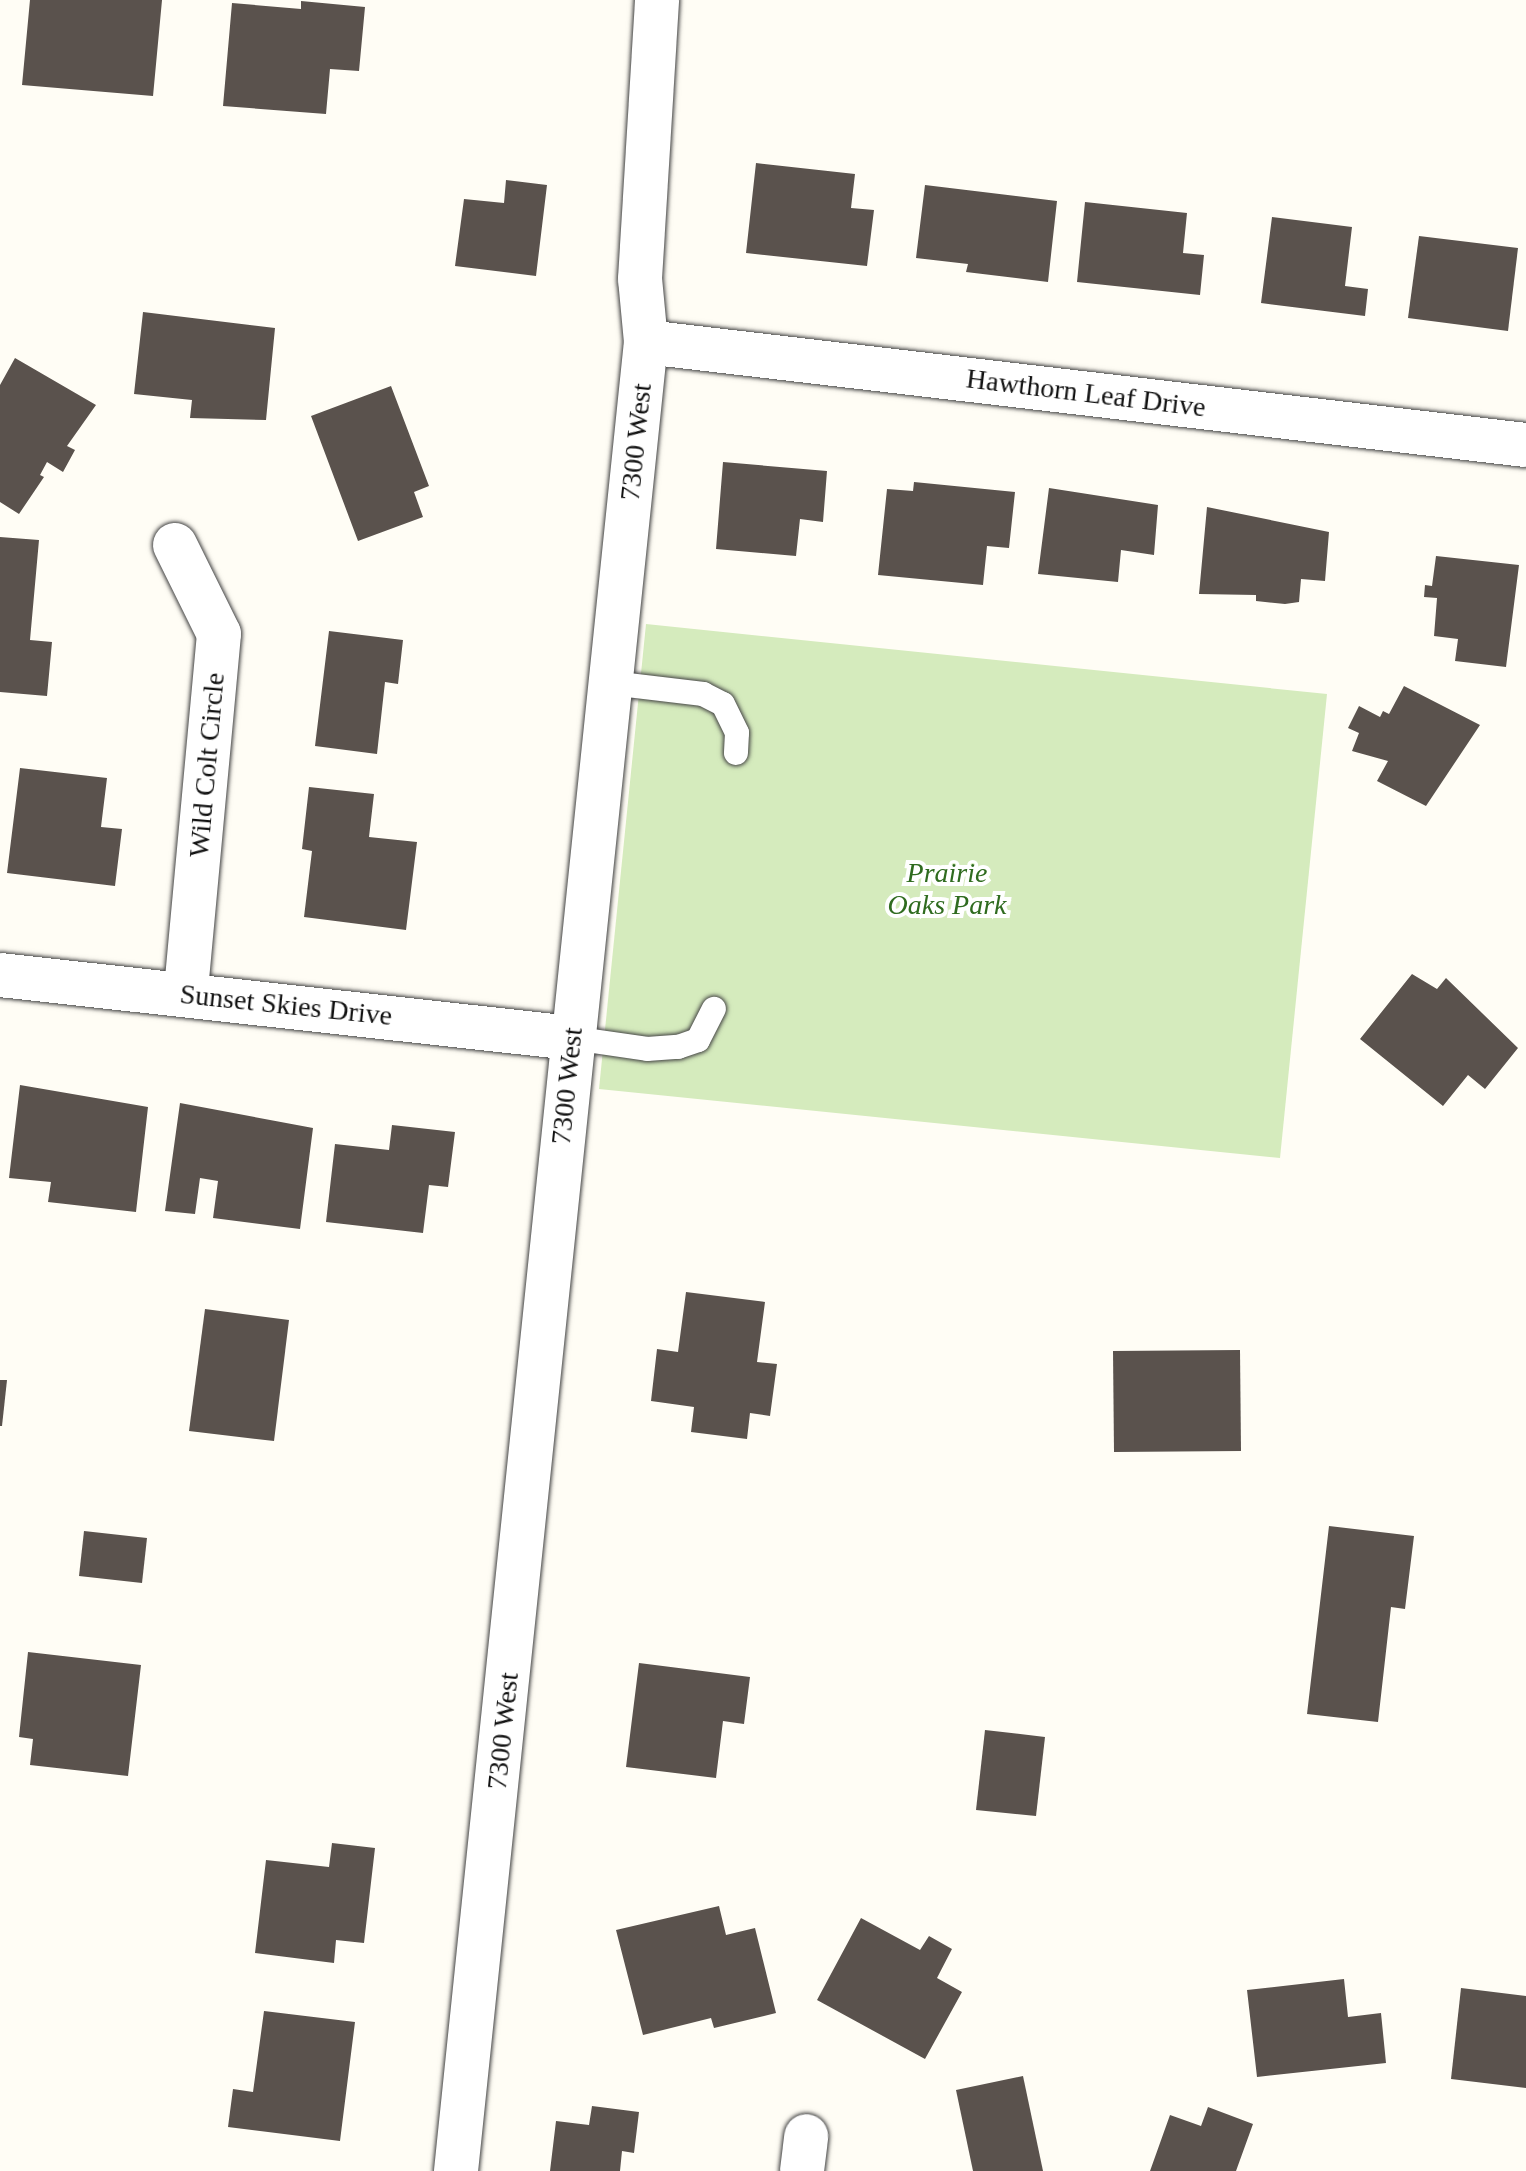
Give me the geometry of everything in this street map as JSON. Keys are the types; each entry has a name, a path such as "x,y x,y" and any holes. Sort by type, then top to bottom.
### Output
{"street":[{"name":"7300 West","path":"456,2171 646,342 640,279 657,0"},
{"name":"Hawthorn Leaf Drive","path":"646,342 1526,445"},
{"name":"Wild Colt Circle","path":"175,545 219,634 186,993"},
{"name":"Sunset Skies Drive","path":"0,975 186,993 572,1038"}],"lane":[{"path":"611,683 703,694 723,704 737,733 736,753"},
{"path":"572,1038 647,1049 678,1047 698,1040 714,1009"}],"green space":[{"name":"Prairie Oaks Park","path":"646,624 1327,694 1280,1158 599,1089"}],"building":[{"path":"30,0 162,0 153,96 22,85"},
{"path":"301,1 365,7 359,71 330,69 326,114 223,106 232,3 301,9"},
{"path":"756,163 855,174 851,208 874,210 867,266 746,253"},
{"path":"506,180 547,185 536,276 455,266 464,199 504,203"},
{"path":"925,185 1057,201 1048,282 966,272 968,264 916,258"},
{"path":"1085,202 1187,213 1183,253 1204,255 1200,295 1077,282"},
{"path":"1272,217 1352,227 1345,286 1368,289 1365,316 1261,303"},
{"path":"1419,236 1518,248 1508,331 1408,318"},
{"path":"143,312 275,328 266,420 190,418 192,400 134,394"},
{"path":"15,358 96,405 67,446 75,450 63,472 47,462 40,475 44,477 19,514 0,502 0,385"},
{"path":"391,386 429,486 414,492 423,517 358,541 311,416"},
{"path":"723,462 827,471 823,522 800,519 796,556 716,549"},
{"path":"914,482 1015,492 1009,548 987,546 983,585 878,575 887,489 913,491"},
{"path":"1049,488 1158,505 1154,555 1121,550 1118,582 1038,574"},
{"path":"1207,507 1329,532 1325,581 1301,579 1299,602 1285,604 1256,601 1256,595 1199,594"},
{"path":"0,537 39,540 30,640 52,642 47,696 0,692"},
{"path":"1436,556 1519,565 1506,667 1455,661 1458,639 1434,636 1437,598 1424,597 1425,585 1432,586"},
{"path":"329,631 403,640 398,684 385,682 377,754 315,746"},
{"path":"1404,686 1480,725 1426,806 1377,781 1388,761 1352,751 1359,733 1348,728 1359,706 1380,717 1383,711 1389,714"},
{"path":"20,768 107,778 101,827 122,829 115,886 7,873"},
{"path":"309,787 374,794 369,837 417,842 406,930 304,917 312,851 302,849"},
{"path":"1412,974 1437,989 1446,978 1518,1048 1485,1089 1468,1075 1443,1106 1360,1039"},
{"path":"20,1085 148,1107 136,1212 48,1202 51,1182 9,1178"},
{"path":"180,1103 313,1128 300,1229 213,1218 218,1181 200,1178 195,1214 165,1211"},
{"path":"392,1125 455,1132 448,1187 429,1185 423,1233 326,1222 335,1144 389,1150"},
{"path":"686,1292 765,1302 757,1362 777,1364 770,1416 750,1413 747,1439 691,1432 694,1407 651,1401 657,1349 678,1352"},
{"path":"205,1309 289,1320 274,1441 189,1431"},
{"path":"1240,1350 1241,1451 1114,1452 1113,1351"},
{"path":"0,1380 7,1380 2,1426 0,1426"},
{"path":"1329,1526 1414,1536 1405,1609 1391,1607 1378,1722 1307,1714"},
{"path":"84,1531 147,1538 142,1583 79,1576"},
{"path":"28,1652 141,1665 128,1776 30,1765 33,1739 19,1737"},
{"path":"639,1663 750,1677 744,1724 723,1721 716,1778 626,1767"},
{"path":"985,1730 1045,1737 1036,1816 976,1810"},
{"path":"332,1843 375,1848 364,1943 336,1940 334,1963 255,1953 266,1860 329,1867"},
{"path":"719,1906 726,1935 755,1928 776,2013 714,2028 711,2018 643,2035 616,1930"},
{"path":"861,1918 920,1950 929,1936 952,1949 937,1978 962,1992 925,2059 817,2000"},
{"path":"1344,1979 1348,2017 1381,2013 1386,2063 1257,2077 1247,1990"},
{"path":"1461,1988 1526,1996 1526,2088 1451,2079"},
{"path":"264,2011 355,2022 340,2141 228,2127 233,2089 253,2092"},
{"path":"1023,2076 1043,2171 973,2171 956,2090"},
{"path":"592,2106 639,2112 634,2153 622,2151 620,2171 550,2171 556,2121 589,2125"},
{"path":"1208,2107 1253,2124 1236,2171 1150,2171 1170,2115 1201,2126"}]}
